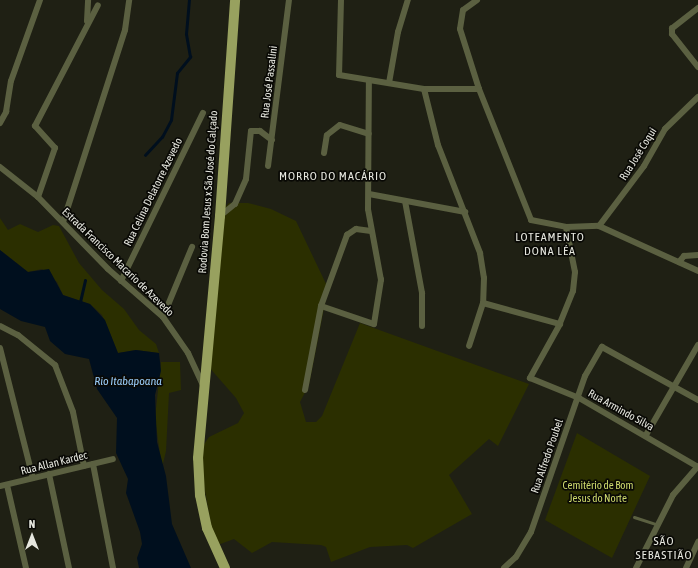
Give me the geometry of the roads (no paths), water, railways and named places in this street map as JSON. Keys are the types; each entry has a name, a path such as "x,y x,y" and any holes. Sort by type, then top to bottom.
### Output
{"main road":[{"name":"Rodovia Bom Jesus x São José do Calçado","path":"225,568 207,528 200,495 198,458 220,216 235,0"}],"street":[{"path":"0,123 6,112 11,81 40,0"},
{"path":"87,23 88,0"},
{"path":"63,222 125,30 129,0"},
{"name":"Rua José Passalini","path":"268,166 289,0"},
{"path":"341,0 339,75 424,88 479,88"},
{"path":"389,83 398,32 408,0"},
{"path":"477,0 463,10 460,29 479,88 531,220 566,227 599,226 698,271"},
{"path":"38,197 56,148 35,126 87,23 98,5"},
{"path":"698,8 672,28 672,34 698,67"},
{"path":"321,306 374,324 381,280 371,231 369,194 369,80"},
{"path":"424,88 438,144 480,253 484,278 483,303 469,346"},
{"name":"Rua José Coqui","path":"599,226 644,166 665,129 698,97"},
{"name":"Rua Celina Delatorre Azevedo","path":"121,281 203,113"},
{"path":"324,153 327,135 340,125 369,134"},
{"path":"220,216 236,204 246,179 251,131 260,131 272,140"},
{"name":"Estrada Francisco Macario de Azevedo","path":"0,167 38,197 121,281 163,317 188,353 204,386"},
{"path":"369,194 465,212"},
{"path":"405,201 422,293 422,326"},
{"path":"483,303 560,324 573,291 575,272 566,227"},
{"path":"305,390 321,306 347,235 356,229 371,231"},
{"path":"163,317 192,247"},
{"path":"678,262 684,256 698,256"},
{"name":"Rua Armindo Silva","path":"560,324 530,378 578,398 646,435 698,467"},
{"path":"0,326 18,335 55,364 73,412 84,466"},
{"path":"646,435 698,345"},
{"name":"Rua Alfredo Poubel","path":"504,568 516,557 531,532 585,376 602,346 674,386"},
{"path":"0,348 33,478"},
{"path":"674,386 698,400"},
{"name":"Rua Allan Kardec","path":"0,486 113,459"},
{"path":"93,464 113,568"},
{"path":"636,568 656,524 673,495 698,467"},
{"path":"49,474 69,568"},
{"path":"7,485 26,568"},
{"path":"686,568 698,542"}],"lane":[{"path":"634,517 656,524"}],"water":[{"name":"Rio Itabapoana","path":"0,250 28,272 49,269 63,295 90,304 105,320 118,353 136,350 159,353 161,371 155,395 157,442 166,476 172,524 191,568 139,568 137,558 142,544 140,532 126,493 128,479 116,453 117,418 97,389 89,359 65,354 50,341 45,327 21,321 0,309"}],"waterway":[{"path":"145,155 162,137 171,120 177,73 190,57 186,34 189,0"},
{"path":"80,302 85,281"}],"district":[{"name":"MORRO DO MACÁRIO","path":"333,177"},
{"name":"LOTEAMENTO DONA LÉA","path":"550,245"},
{"name":"SÃO SEBASTIÃO","path":"664,549"}],"park label":[{"name":"Cemitério de Bom Jesus do Norte","path":"598,492"}]}
